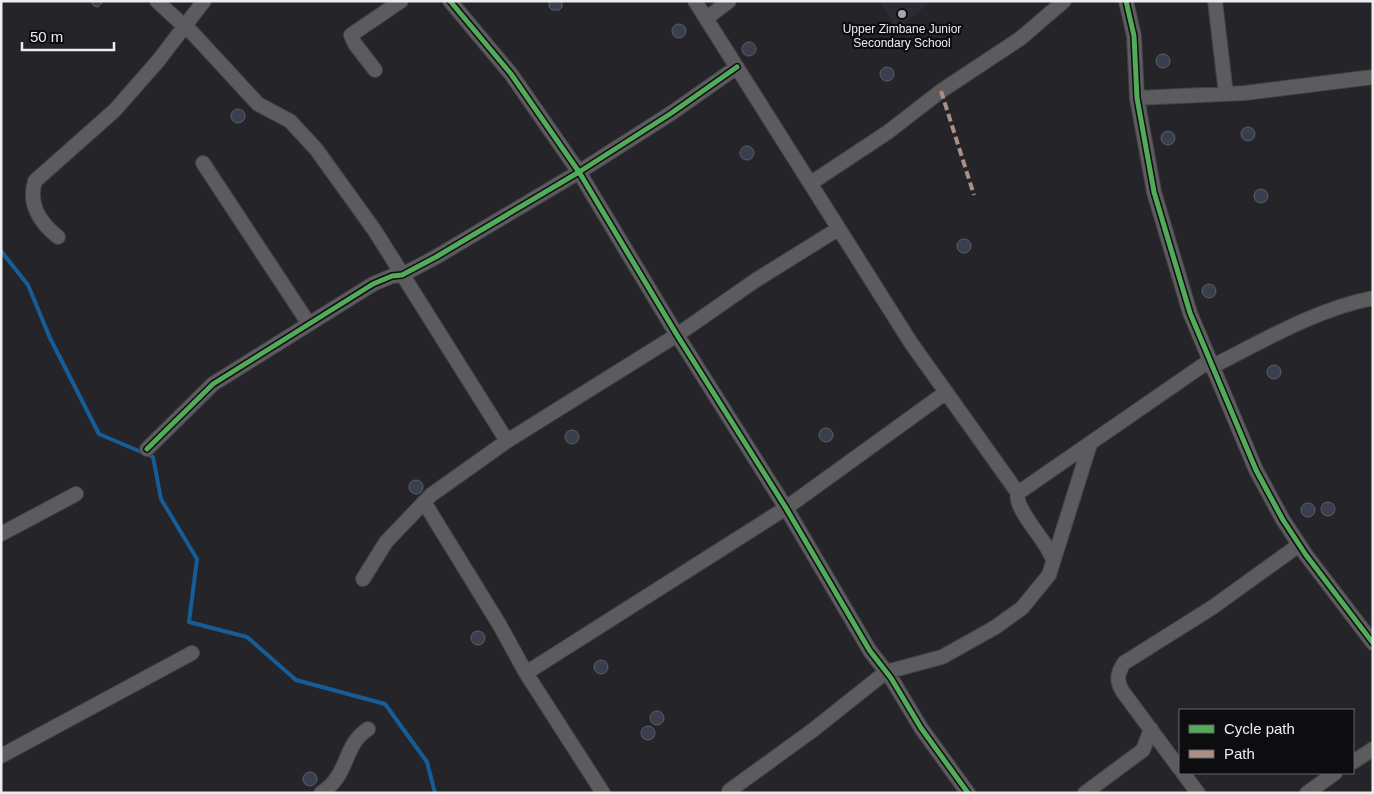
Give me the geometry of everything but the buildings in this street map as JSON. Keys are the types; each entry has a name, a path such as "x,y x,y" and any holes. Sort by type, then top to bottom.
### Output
{"street":[{"path":"158,1 186,27 258,104 290,121 305,135 368,219 507,441"},
{"path":"58,237 47,228 37,212 32,194 35,181 115,110 186,27 204,1"},
{"path":"375,70 355,44 351,35 400,1"},
{"path":"450,1 511,74 578,172 677,335 786,508 870,652 886,672 921,728 968,793"},
{"path":"696,1 811,183 838,230 945,393 1018,494 1018,506 1044,539 1053,560"},
{"path":"707,18 729,1"},
{"path":"811,183 888,132 941,91 1006,49 1064,1"},
{"path":"1126,1 1134,36 1138,98 1154,192 1190,313 1256,470 1299,545 1373,643"},
{"path":"1215,1 1226,94"},
{"path":"147,449 213,384 373,284 392,276 402,275 436,257 578,172 670,114 738,67"},
{"path":"1138,98 1226,94 1313,86 1373,77"},
{"path":"203,163 310,324"},
{"path":"363,579 386,542 424,502 507,441 677,335 756,280 838,230"},
{"path":"1018,494 1210,364 1317,315 1351,302 1373,298"},
{"path":"526,673 786,508 945,393"},
{"path":"729,791 813,730 886,672 942,657 1010,618 1022,608 1049,575 1090,444"},
{"path":"1,534 76,494"},
{"path":"424,502 499,624 526,673 603,793"},
{"path":"1179,769 1119,686 1118,675 1124,663 1212,607 1299,545"},
{"path":"1,756 192,652"},
{"path":"321,793 335,784 353,743 359,735 368,729"},
{"path":"1085,793 1143,750 1151,729"},
{"path":"1354,761 1373,749"},
{"path":"1184,774 1198,793"},
{"path":"1308,793 1334,774"}],"shaded area":[{"name":"Upper Zimbane Junior Secondary School","path":"879,1 933,1 897,28"}],"waterway":[{"path":"1,251 28,285 50,338 99,434 153,457 161,499 197,559 189,622 247,637 296,680 385,704 427,762 435,793"}],"marked path":[{"path":"941,91 974,195"}],"cycle path":[{"path":"450,1 511,74 579,172 677,335 786,508 870,651 891,678 921,728 968,793"},
{"path":"1126,1 1134,36 1137,98 1154,192 1190,313 1256,470 1283,520 1306,555 1373,643"},
{"path":"147,449 213,384 373,284 392,276 402,275 436,257 579,172 670,114 737,67"}],"place":[{"name":"Upper Zimbane Junior Secondary School","path":"902,14"}]}
